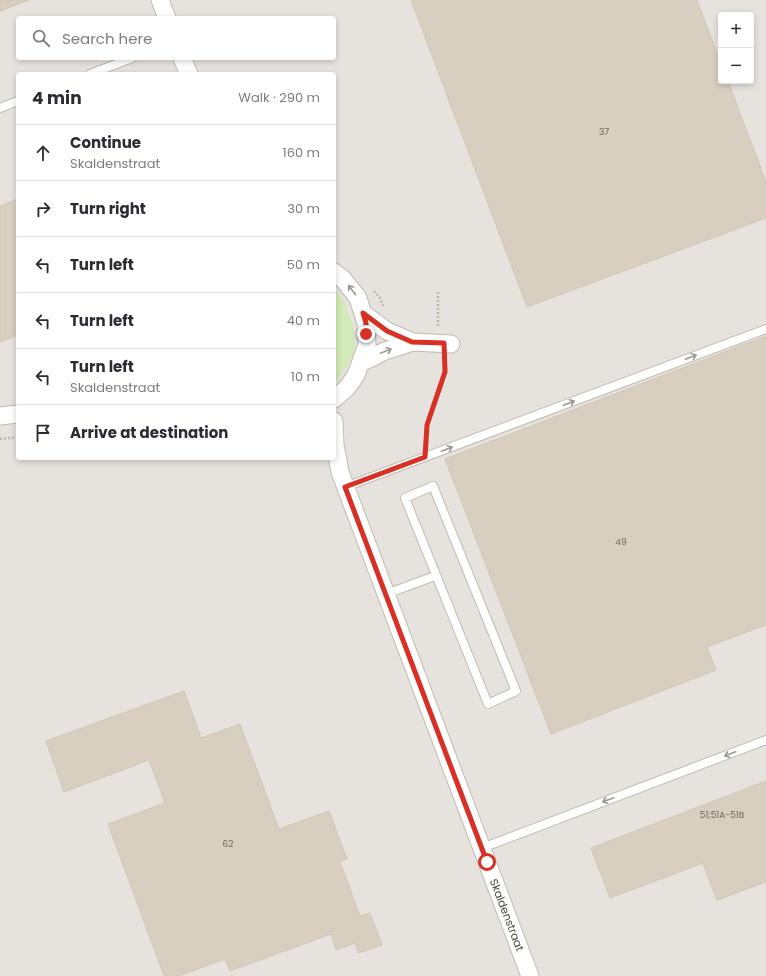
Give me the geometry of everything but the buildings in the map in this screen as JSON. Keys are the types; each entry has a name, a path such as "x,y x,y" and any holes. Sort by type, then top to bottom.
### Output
{"street":[{"path":"160,0 166,16"},
{"name":"Skaldenstraat","path":"336,274 343,279 358,298 366,323 366,345 361,363 356,375 347,388 337,396"},
{"path":"363,313 387,331 412,342"},
{"path":"361,363 385,351 412,342 445,343"},
{"path":"0,416 16,414"},
{"name":"Skaldenstraat","path":"336,449 343,480 530,976"},
{"name":"Skaldenstraat","path":"329,460 343,480"}],"lane":[{"path":"95,72 127,60"},
{"path":"0,108 16,102"},
{"path":"343,480 425,457 766,328"},
{"path":"433,486 516,691 488,704 435,576 405,498 433,486"},
{"path":"386,594 435,576"},
{"path":"482,848 766,740"}],"path":[{"path":"425,457 427,425 445,372 445,343 438,292"},
{"path":"0,439 16,437"}],"shaded area":[{"path":"0,0 766,0 766,976 0,976"}],"green space":[{"path":"336,291 343,300 353,325 355,352 336,381"}],"route":[{"path":"366,334 366,323 363,313 387,331 412,342 444,343 445,372 427,425 425,457 345,487 487,862"}]}
